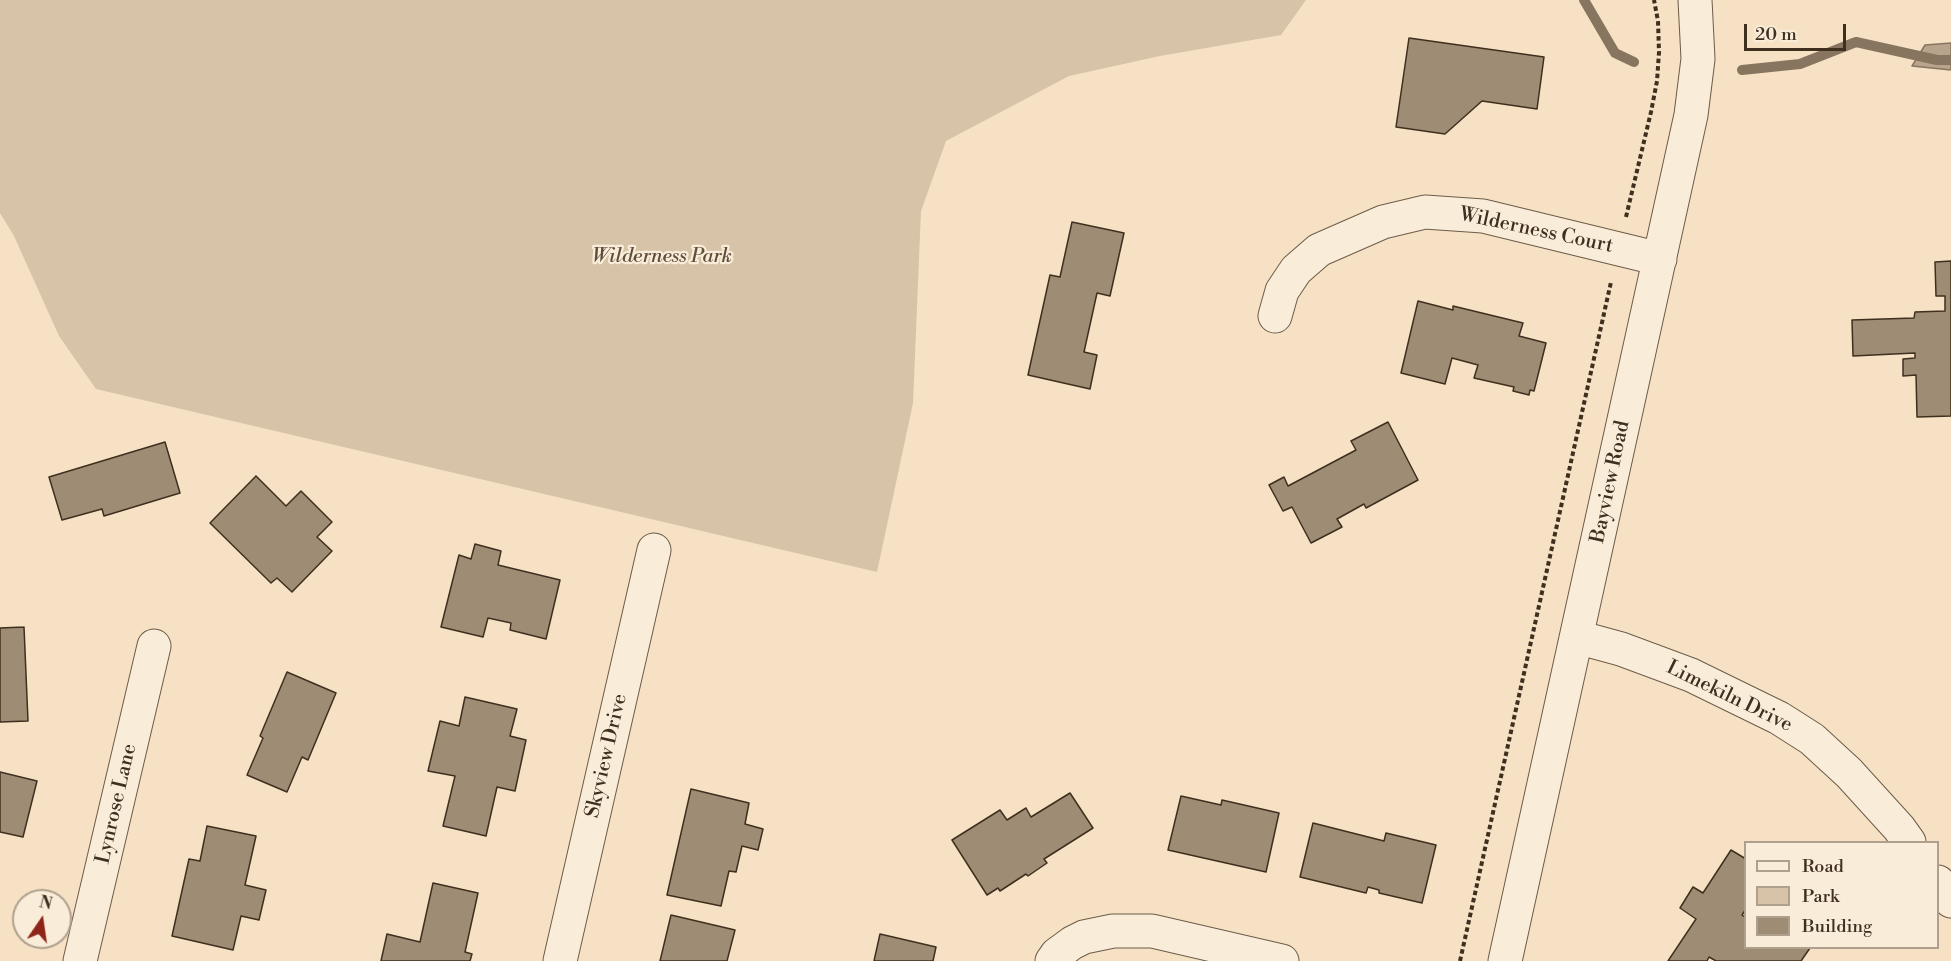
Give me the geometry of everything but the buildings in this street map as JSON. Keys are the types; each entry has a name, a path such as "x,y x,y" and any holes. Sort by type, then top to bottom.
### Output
{"street":[{"name":"Bayview Road","path":"1504,961 1691,115 1698,59 1695,0"},
{"name":"Wilderness Court","path":"1275,316 1282,291 1296,270 1319,250 1383,222 1425,212 1484,216 1660,259"},
{"name":"Skyview Drive","path":"560,961 654,550"},
{"name":"Limekiln Drive","path":"1577,637 1621,649 1691,675 1779,718 1812,740 1849,773 1909,841"},
{"name":"Lynrose Lane","path":"80,961 154,646"},
{"path":"1939,883 1951,901"},
{"path":"1052,961 1057,954 1084,937 1113,931 1152,931 1282,961"}],"path":[{"path":"1460,961 1618,249 1651,112 1657,81 1659,52 1659,21 1654,0"}],"green space":[{"name":"Wilderness Park","path":"0,0 1306,0 1281,35 1160,56 1069,76 946,141 921,211 913,403 877,572 96,389 59,336 14,236 0,213"}],"shaded area":[{"path":"1951,43 1951,70 1912,66 1925,45"}],"waterway":[{"path":"1584,0 1615,53 1634,62"},
{"path":"1742,70 1800,64 1856,42 1937,60 1951,60"}]}
